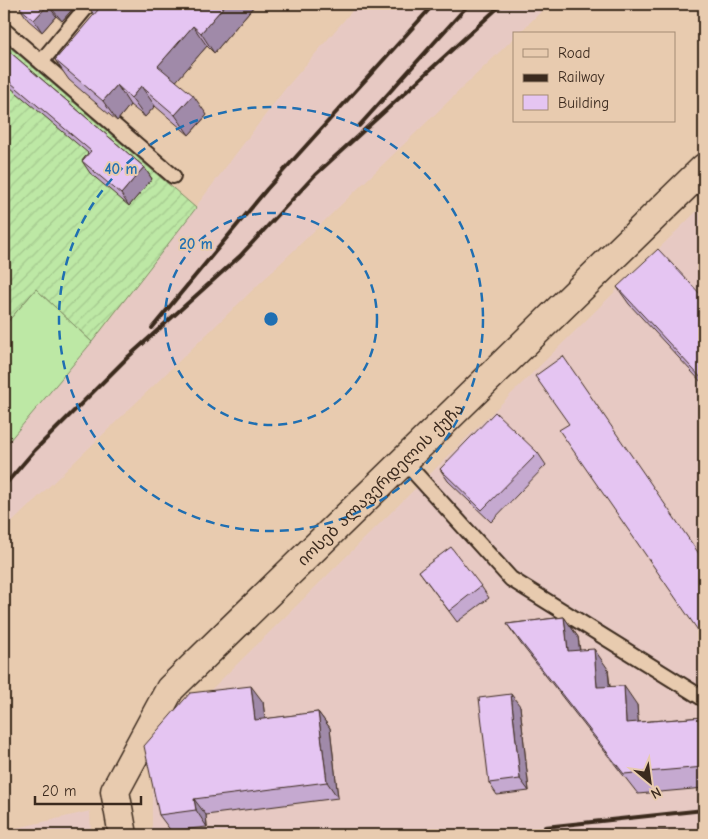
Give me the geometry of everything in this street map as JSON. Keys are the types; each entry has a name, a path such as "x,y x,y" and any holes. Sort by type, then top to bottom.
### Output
{"street":[{"name":"იოსებ ალავერდელის ქუჩა","path":"123,835 115,791 170,689 704,168"}],"lane":[{"path":"41,62 90,4"},
{"path":"4,30 173,176"},
{"path":"404,461 511,579 704,699"}],"shaded area":[{"path":"358,4 549,4 520,32 513,32 513,39 4,530 4,447 107,324 285,89"},
{"path":"704,204 704,835 152,835 152,748"},
{"path":"90,811 91,835 4,835 4,831"}],"green space":[{"path":"4,42 196,208 92,342 36,289 4,326"},
{"path":"36,289 92,342 4,447 4,326"}],"building":[{"path":"24,4 58,4 53,10 48,5 34,20 20,8"},
{"path":"91,4 226,4 201,33 193,26 158,66 193,95 175,115 141,86 131,98 117,85 103,101 55,60 98,10"},
{"path":"4,47 144,167 121,194 82,161 91,151 4,77"},
{"path":"658,249 704,298 704,381 617,287"},
{"path":"563,356 704,561 704,639 559,430 569,424 535,376"},
{"path":"495,412 538,453 482,510 440,469"},
{"path":"451,547 481,586 449,611 419,571"},
{"path":"564,617 568,651 594,649 597,687 624,686 626,723 704,717 704,767 624,774 507,624"},
{"path":"251,686 255,720 318,712 327,782 194,799 196,810 159,815 144,746 190,693"},
{"path":"511,694 520,779 489,783 479,698"},
{"path":"704,834 704,835 447,835"}],"railway":[{"path":"152,328 267,189 434,4"},
{"path":"359,126 469,4"},
{"path":"4,486 35,450 128,357 240,256 315,175 502,4"},
{"path":"545,827 704,810"},
{"path":"377,835 704,832"}]}
